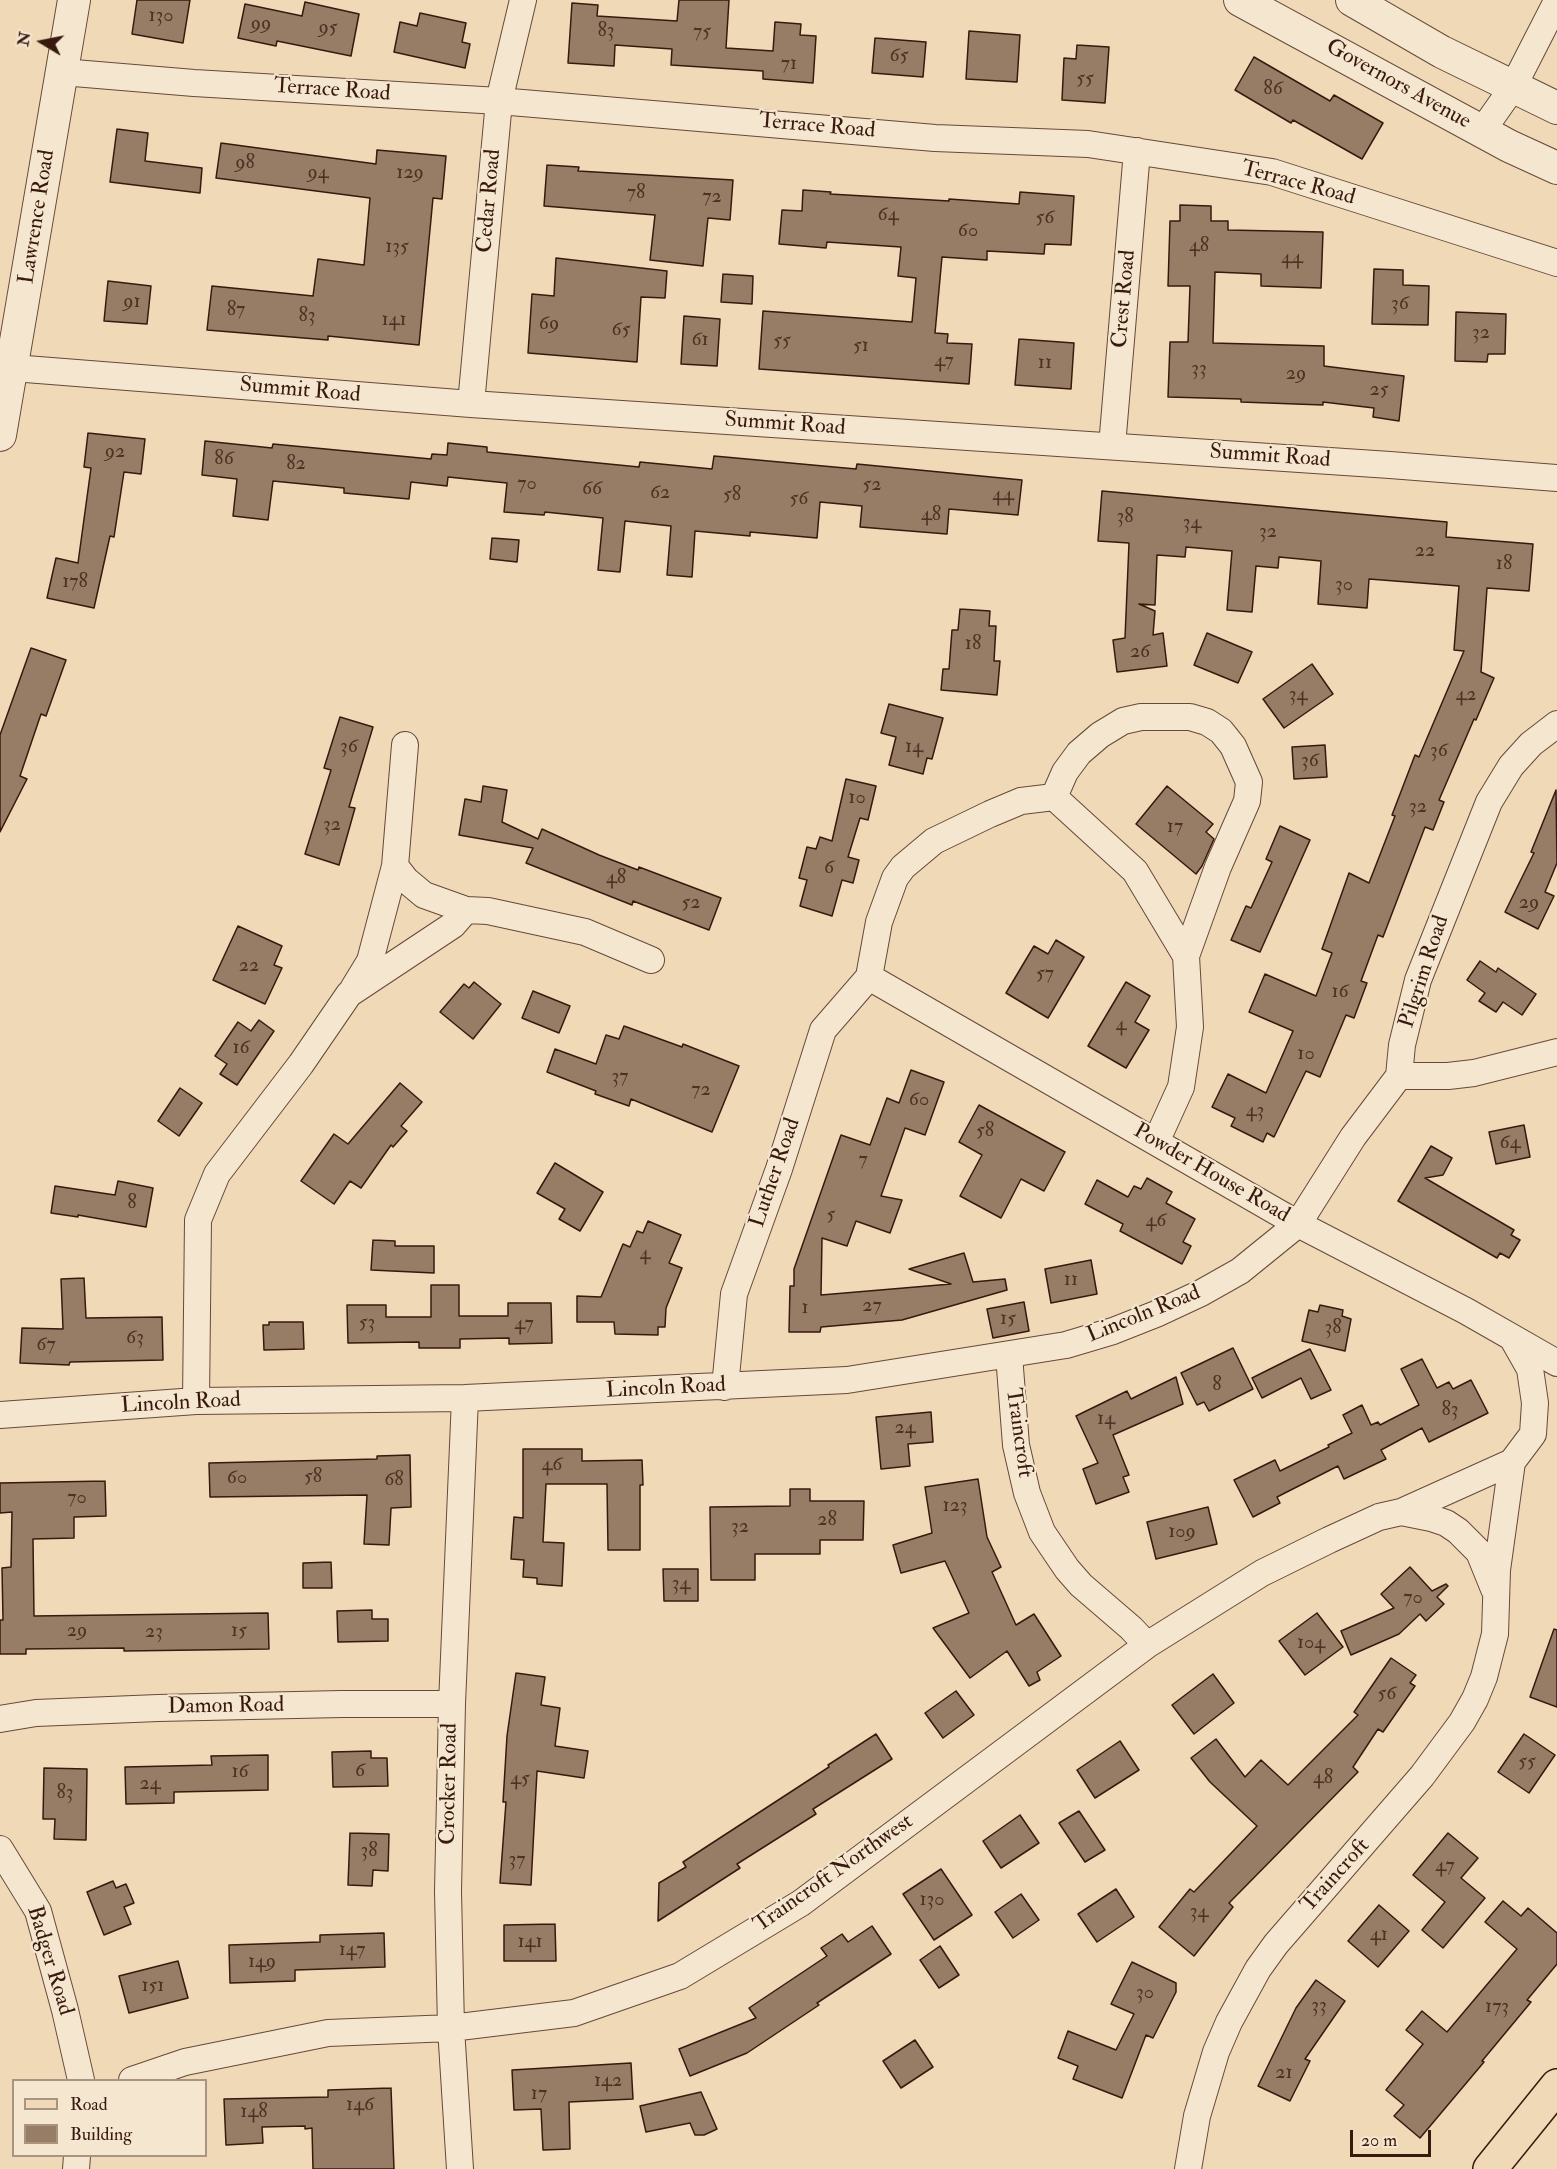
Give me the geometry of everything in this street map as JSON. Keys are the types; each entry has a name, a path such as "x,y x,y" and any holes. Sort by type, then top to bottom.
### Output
{"main road":[{"path":"1490,2169 1557,2086"}],"street":[{"name":"Lawrence Road","path":"0,435 74,0"},
{"name":"Cedar Road","path":"471,404 499,101 523,0"},
{"name":"Governors Avenue","path":"1240,0 1482,131 1557,168"},
{"path":"1352,0 1442,52 1557,108"},
{"path":"1482,131 1513,87 1557,1"},
{"name":"Terrace Road","path":"62,72 194,83 499,101 935,138 1088,144 1272,172 1557,263"},
{"name":"Crest Road","path":"1112,446 1137,151"},
{"name":"Summit Road","path":"13,368 471,404 1557,478"},
{"path":"1054,797 1065,772 1079,753 1100,735 1123,721 1151,717 1190,717 1207,722 1221,730 1233,746 1249,782 1246,801 1218,867 1186,956 1190,1027 1187,1047 1180,1087 1156,1142"},
{"name":"Pilgrim Road","path":"1399,1076 1404,1034 1418,980 1489,802 1510,766 1531,744 1557,724"},
{"path":"196,1401 198,1220 217,1174 302,1064 370,961 394,866 405,745"},
{"path":"869,977 879,922 895,878 903,867 934,841 990,814 1021,801 1054,797 1135,871 1186,956"},
{"path":"394,866 424,895 466,910 488,911 585,932 651,960"},
{"path":"349,994 453,925 466,910"},
{"name":"Powder House Road","path":"869,977 1298,1224 1466,1311 1557,1363"},
{"name":"Luther Road","path":"725,1387 734,1294 779,1169 823,1030 869,977"},
{"path":"1298,1224 1353,1137 1399,1076 1448,1076 1474,1073 1557,1053"},
{"name":"Lincoln Road","path":"0,1415 196,1401 465,1398 847,1380 1066,1345 1113,1330 1166,1310 1240,1271 1298,1224"},
{"path":"1513,1339 1530,1369 1534,1387 1533,1434"},
{"name":"Traincroft","path":"1009,1355 1016,1445 1027,1493 1042,1532 1081,1585 1131,1628 1147,1645 1262,1573 1359,1526 1401,1512 1512,1462 1533,1434 1557,1422"},
{"name":"Crocker Road","path":"460,2169 451,2028 448,1892 452,1704 465,1398"},
{"name":"Traincroft","path":"1188,2169 1197,2116 1216,2052 1229,2022 1258,1969 1276,1944 1422,1776 1462,1722 1475,1699 1495,1634 1495,1592 1512,1462"},
{"name":"Traincroft","path":"1401,1512 1431,1518 1446,1523 1458,1531 1479,1552 1495,1592"},
{"name":"Traincroft Northwest","path":"135,2079 184,2062 328,2033 451,2028 574,2013 680,1976 801,1903 1147,1645"},
{"name":"Damon Road","path":"0,1719 36,1713 158,1708 452,1704"},
{"name":"Badger Road","path":"0,1849 38,1911 81,2079"}],"building":[{"path":"137,0 190,0 183,43 132,34"},
{"path":"679,0 729,0 726,48 773,51 775,22 801,24 800,35 816,36 813,83 763,79 763,71 671,65 672,49 615,45 614,66 568,63 572,3 598,5 597,16 677,21"},
{"path":"305,2 359,14 351,56 277,41 276,46 238,38 245,4 302,16"},
{"path":"420,13 466,23 462,42 470,44 465,68 394,52 400,22 417,26"},
{"path":"969,31 1020,35 1017,82 966,79"},
{"path":"875,38 926,42 923,77 872,73"},
{"path":"1077,45 1109,47 1105,103 1062,100 1064,58 1076,59"},
{"path":"1254,57 1330,101 1334,95 1383,123 1362,159 1293,120 1291,123 1235,90"},
{"path":"117,129 148,133 145,161 202,168 200,193 110,182"},
{"path":"221,143 376,164 377,150 446,156 442,199 433,198 419,345 328,336 328,340 207,330 212,286 313,296 318,259 364,265 370,198 216,178"},
{"path":"547,165 579,167 578,171 733,180 730,220 708,218 703,266 650,260 655,215 544,206"},
{"path":"803,190 831,192 830,194 1019,204 1020,192 1074,196 1071,245 1045,244 1044,254 987,251 987,260 942,257 935,333 948,334 947,343 972,344 969,384 759,369 763,311 912,322 916,278 898,276 901,247 827,242 826,248 779,244 782,210 802,211"},
{"path":"1180,205 1211,206 1211,221 1228,221 1228,230 1323,232 1321,288 1261,286 1261,274 1215,272 1213,343 1324,346 1324,366 1404,376 1399,421 1373,417 1374,408 1323,402 1323,405 1168,397 1170,342 1188,342 1190,286 1168,286 1170,221 1180,221"},
{"path":"556,258 667,271 665,298 641,297 637,362 528,353 532,294 554,296"},
{"path":"1374,269 1403,270 1403,285 1429,286 1428,325 1372,324"},
{"path":"723,274 753,276 752,304 721,302"},
{"path":"108,281 151,286 147,324 104,321"},
{"path":"1456,312 1506,314 1505,354 1488,354 1487,362 1455,361"},
{"path":"684,316 720,319 717,366 681,364"},
{"path":"1019,339 1074,343 1071,389 1015,385"},
{"path":"88,433 145,439 141,474 124,472 114,537 110,536 94,608 47,598 56,558 78,563 91,468 84,467"},
{"path":"205,441 272,448 273,444 431,459 432,454 447,455 448,443 487,447 487,452 639,467 640,462 712,469 714,456 856,469 857,464 1022,480 1018,515 949,509 947,534 860,527 862,506 820,502 817,538 750,532 750,536 695,531 692,577 667,575 671,526 625,521 620,572 598,570 603,518 545,512 544,515 504,512 507,483 448,477 447,486 411,482 409,499 344,493 344,488 273,481 268,520 233,516 237,479 202,475"},
{"path":"1102,491 1447,522 1446,537 1533,544 1529,591 1487,588 1481,672 1494,678 1439,800 1444,802 1433,830 1425,827 1383,937 1378,935 1361,981 1367,983 1354,1018 1346,1015 1320,1077 1306,1071 1274,1137 1267,1133 1263,1142 1231,1126 1235,1118 1212,1107 1228,1074 1266,1093 1293,1031 1249,1012 1265,974 1316,996 1332,953 1322,949 1349,873 1369,883 1395,816 1392,815 1415,755 1419,757 1464,651 1454,650 1459,586 1369,579 1367,608 1318,604 1321,561 1279,557 1278,568 1256,566 1252,612 1227,610 1232,551 1186,547 1185,557 1157,555 1155,605 1139,604 1155,611 1153,635 1163,633 1167,666 1117,672 1113,640 1125,638 1129,543 1098,541"},
{"path":"492,538 519,540 517,562 490,559"},
{"path":"960,609 990,611 989,626 996,626 994,661 1000,661 997,695 941,690 943,669 949,669 952,630 958,630"},
{"path":"1207,633 1252,652 1238,683 1194,665"},
{"path":"31,648 66,660 46,716 41,714 20,776 27,779 0,832 0,735"},
{"path":"1312,664 1333,694 1284,728 1263,699"},
{"path":"889,704 943,718 932,759 927,758 923,774 889,765 896,737 881,733"},
{"path":"340,717 373,727 349,807 355,808 339,865 305,854 331,770 324,768"},
{"path":"1325,745 1327,777 1294,779 1292,747"},
{"path":"846,779 876,786 868,820 860,818 848,857 859,860 853,883 842,880 832,916 800,906 807,880 799,878 807,847 816,849 820,837 832,841"},
{"path":"483,786 507,790 502,822 538,839 542,829 599,855 638,870 639,867 721,898 709,930 633,901 632,905 526,863 533,848 459,835 465,799 481,802"},
{"path":"1167,786 1213,824 1206,832 1214,839 1196,874 1136,824"},
{"path":"1556,790 1557,863 1545,892 1554,896 1538,929 1505,912 1534,853 1531,852"},
{"path":"1280,826 1310,840 1260,952 1231,940 1246,906 1251,908 1272,862 1266,859"},
{"path":"238,926 282,946 274,965 282,968 265,1004 213,980"},
{"path":"1056,940 1084,957 1048,1018 1006,993 1034,946 1048,954"},
{"path":"1480,961 1496,972 1498,968 1536,994 1522,1015 1503,1002 1496,1012 1479,1001 1485,993 1467,980"},
{"path":"474,982 501,1004 473,1039 440,1012 464,984 469,988"},
{"path":"1126,982 1150,996 1135,1022 1149,1030 1126,1068 1088,1046"},
{"path":"533,991 570,1006 559,1033 522,1018"},
{"path":"259,1020 274,1031 237,1085 220,1074 227,1064 215,1056 238,1022 251,1031"},
{"path":"624,1026 682,1047 683,1044 739,1066 712,1132 631,1099 629,1106 595,1094 596,1091 547,1072 555,1049 596,1064 606,1035 619,1039"},
{"path":"911,1070 944,1082 925,1135 905,1128 881,1196 902,1200 890,1233 856,1221 847,1246 822,1238 821,1295 951,1284 909,1269 964,1253 973,1282 1005,1279 1007,1290 902,1320 821,1327 820,1332 789,1332 790,1286 794,1286 794,1269 841,1135 870,1145 887,1098 899,1103"},
{"path":"400,1083 422,1102 401,1126 407,1131 393,1147 391,1145 361,1188 350,1181 334,1204 301,1181 334,1134 348,1144"},
{"path":"180,1088 202,1103 179,1136 158,1121"},
{"path":"979,1105 1065,1152 1044,1191 1021,1179 1001,1218 960,1196 982,1155 959,1142"},
{"path":"1524,1125 1530,1157 1496,1164 1489,1132"},
{"path":"1431,1146 1452,1158 1443,1175 1425,1178 1514,1230 1511,1235 1520,1240 1509,1258 1500,1253 1497,1258 1398,1201"},
{"path":"555,1163 603,1192 580,1231 559,1219 565,1209 537,1193"},
{"path":"1147,1178 1172,1192 1166,1203 1195,1219 1183,1242 1191,1246 1182,1264 1120,1231 1123,1224 1085,1204 1097,1180 1128,1197 1134,1186 1141,1189"},
{"path":"118,1181 153,1188 146,1227 78,1215 78,1217 51,1213 55,1186 115,1195"},
{"path":"648,1221 681,1235 669,1263 682,1268 666,1308 665,1327 658,1327 658,1335 615,1334 614,1322 577,1322 577,1296 601,1297 623,1244 630,1247 637,1231 643,1233"},
{"path":"373,1240 395,1241 395,1246 434,1246 434,1273 371,1270"},
{"path":"1091,1260 1097,1294 1051,1303 1045,1269"},
{"path":"84,1278 86,1318 162,1317 163,1360 70,1362 69,1365 20,1363 22,1328 63,1329 61,1279"},
{"path":"431,1285 459,1285 459,1316 508,1316 508,1303 551,1303 552,1343 509,1344 509,1338 460,1339 460,1348 419,1348 419,1342 348,1343 347,1305 386,1305 386,1317 431,1317"},
{"path":"1024,1302 1029,1331 993,1338 987,1309"},
{"path":"1320,1305 1343,1310 1342,1316 1351,1319 1345,1351 1302,1341 1309,1310 1318,1312"},
{"path":"269,1322 303,1322 304,1349 264,1350 263,1325 269,1325"},
{"path":"1233,1348 1253,1389 1209,1411 1204,1402 1197,1405 1181,1373"},
{"path":"1310,1349 1331,1390 1311,1399 1301,1378 1262,1398 1252,1378"},
{"path":"1422,1359 1437,1388 1449,1382 1453,1389 1471,1380 1488,1413 1429,1442 1422,1428 1381,1450 1386,1459 1344,1479 1338,1466 1277,1497 1280,1503 1253,1517 1234,1480 1275,1460 1280,1471 1329,1447 1328,1445 1352,1433 1343,1415 1362,1405 1371,1425 1378,1422 1380,1425 1419,1405 1401,1369"},
{"path":"1176,1377 1183,1404 1113,1435 1129,1475 1123,1477 1129,1492 1096,1504 1083,1469 1098,1463 1076,1416 1127,1391 1131,1399"},
{"path":"931,1412 933,1442 908,1444 910,1466 881,1469 876,1417"},
{"path":"523,1449 582,1449 582,1461 642,1460 640,1550 608,1550 607,1484 546,1484 543,1542 564,1543 562,1586 537,1584 537,1578 523,1577 524,1560 511,1559 514,1517 523,1518"},
{"path":"410,1455 411,1507 391,1508 389,1545 364,1544 367,1495 210,1497 209,1463 377,1459 377,1456"},
{"path":"978,1479 987,1537 1001,1567 992,1572 1016,1625 1034,1614 1061,1656 1037,1672 1040,1680 1029,1686 1007,1651 970,1678 933,1628 969,1613 945,1561 901,1573 893,1545 932,1533 925,1487"},
{"path":"105,1481 106,1516 74,1517 74,1538 33,1539 34,1616 268,1613 269,1649 124,1651 124,1648 26,1649 26,1654 0,1654 0,1620 3,1620 2,1568 11,1567 12,1512 0,1513 0,1483"},
{"path":"790,1489 810,1489 810,1501 864,1501 863,1540 820,1540 820,1554 755,1554 755,1580 711,1580 710,1507 790,1506"},
{"path":"1208,1507 1217,1544 1156,1559 1147,1522"},
{"path":"331,1562 332,1588 303,1588 303,1563"},
{"path":"1410,1567 1432,1591 1446,1584 1448,1586 1437,1597 1444,1604 1426,1621 1420,1614 1399,1634 1351,1655 1341,1631 1394,1608 1381,1594"},
{"path":"663,1569 698,1569 698,1601 664,1601"},
{"path":"372,1610 372,1619 388,1619 388,1641 338,1642 337,1611"},
{"path":"1317,1613 1343,1647 1305,1675 1279,1641"},
{"path":"1554,1629 1557,1630 1557,1707 1530,1697"},
{"path":"1391,1658 1416,1675 1410,1683 1415,1686 1383,1732 1378,1729 1353,1767 1358,1772 1229,1903 1233,1907 1194,1956 1159,1927 1190,1889 1194,1892 1257,1826 1210,1782 1191,1758 1216,1739 1245,1777 1261,1760 1288,1785 1358,1715 1354,1712"},
{"path":"516,1673 545,1677 541,1705 560,1708 555,1746 588,1751 584,1778 537,1771 531,1885 500,1883 506,1802 503,1802 507,1736"},
{"path":"1213,1674 1234,1703 1194,1734 1172,1705"},
{"path":"956,1691 974,1715 943,1738 925,1713"},
{"path":"876,1734 892,1759 813,1809 816,1814 737,1864 740,1868 658,1921 659,1883 686,1867 683,1862"},
{"path":"1524,1734 1555,1755 1529,1793 1498,1772"},
{"path":"1120,1741 1139,1770 1095,1798 1077,1770"},
{"path":"371,1751 371,1758 387,1758 388,1786 333,1787 332,1752"},
{"path":"268,1755 268,1790 174,1792 174,1803 126,1804 125,1767 212,1765 211,1756"},
{"path":"44,1768 87,1769 86,1840 54,1839 55,1819 43,1819"},
{"path":"1079,1811 1105,1850 1085,1862 1059,1823"},
{"path":"1020,1815 1039,1843 1001,1868 983,1841"},
{"path":"350,1833 389,1834 388,1871 373,1870 372,1886 348,1885"},
{"path":"1448,1833 1478,1858 1461,1878 1485,1898 1443,1948 1422,1930 1445,1902 1413,1875"},
{"path":"941,1869 972,1915 934,1940 903,1894"},
{"path":"113,1881 116,1888 126,1884 134,1903 124,1907 131,1924 104,1935 87,1892"},
{"path":"1116,1889 1134,1917 1097,1942 1078,1914"},
{"path":"1021,1894 1039,1920 1013,1938 995,1912"},
{"path":"1503,1901 1521,1916 1528,1908 1557,1933 1557,1964 1527,2000 1531,2002 1482,2061 1484,2062 1420,2138 1394,2116 1404,2105 1386,2090 1423,2044 1406,2030 1422,2011 1447,2032 1517,1949 1485,1922"},
{"path":"1379,1905 1409,1931 1378,1967 1348,1941"},
{"path":"555,1924 556,1961 504,1961 504,1925"},
{"path":"872,1926 891,1954 747,2053 690,2076 679,2049 756,2018 749,2008 827,1956 821,1948 842,1934 848,1942"},
{"path":"384,1933 385,1967 295,1970 295,1981 230,1983 229,1945 320,1942 320,1935"},
{"path":"940,1946 959,1975 939,1988 920,1960"},
{"path":"178,1961 188,1998 129,2013 119,1976"},
{"path":"1132,1962 1176,1983 1176,1992 1153,2038 1146,2035 1122,2098 1073,2079 1078,2066 1058,2058 1068,2031 1116,2050 1134,2014 1111,2004"},
{"path":"1316,1980 1345,2001 1305,2059 1310,2061 1290,2101 1258,2086 1296,2008"},
{"path":"915,2040 933,2067 901,2088 883,2061"},
{"path":"631,2063 633,2099 569,2102 570,2149 543,2150 541,2109 514,2110 512,2070"},
{"path":"391,2088 394,2169 313,2169 312,2128 305,2129 305,2126 262,2127 263,2143 226,2145 224,2099 328,2097 328,2090"},
{"path":"701,2092 717,2129 704,2135 695,2135 690,2123 646,2132 640,2106"}]}
